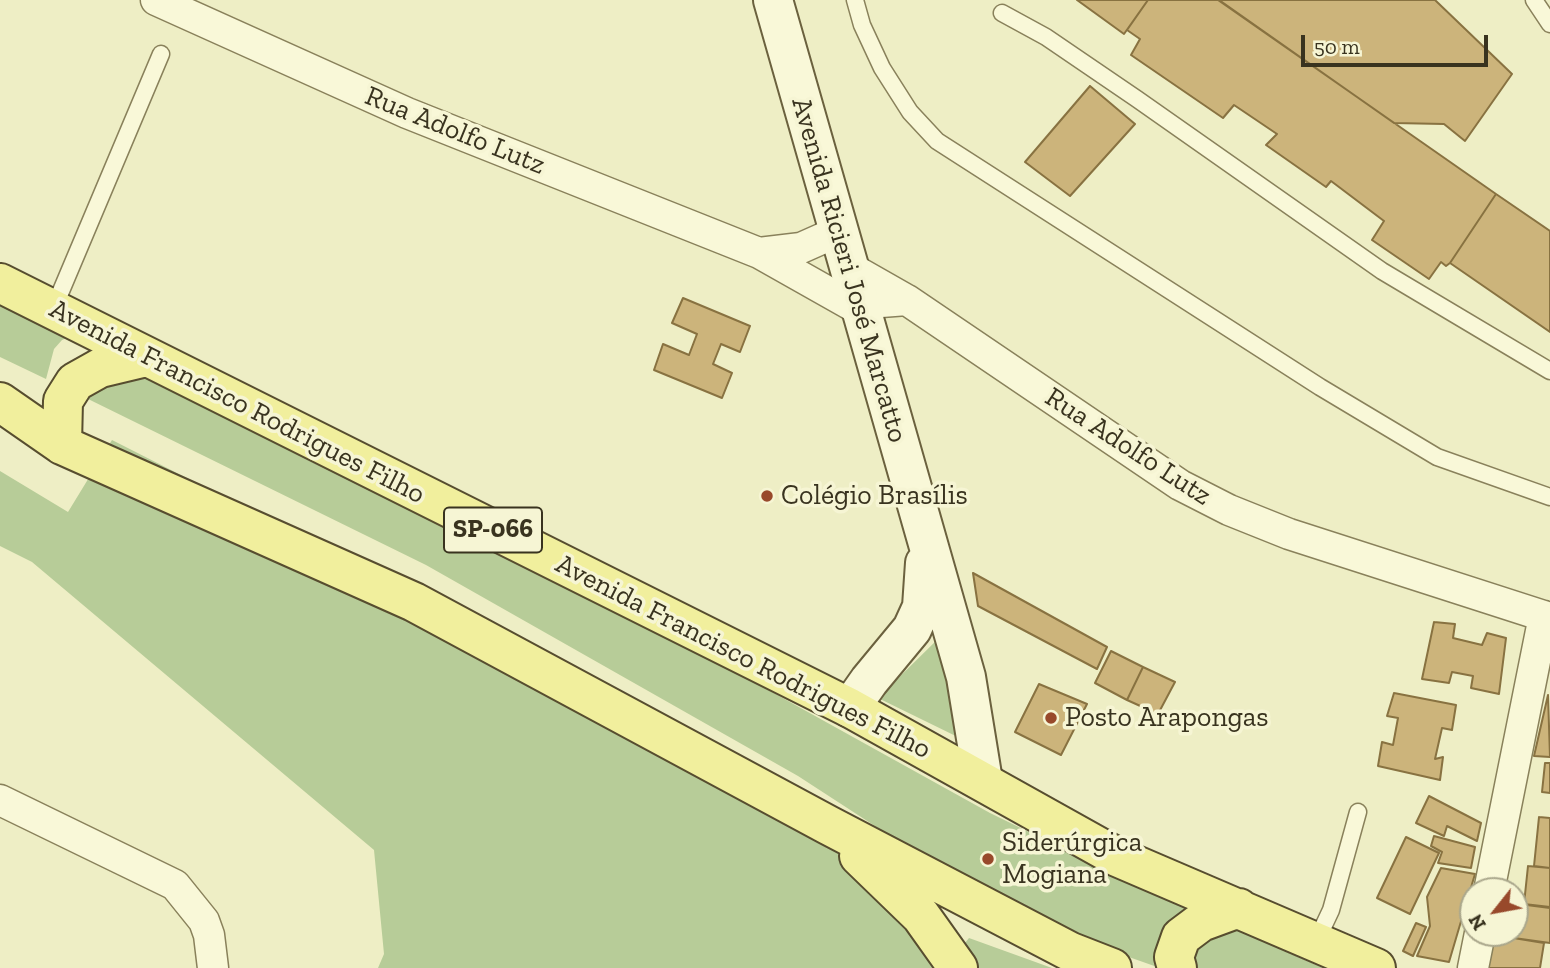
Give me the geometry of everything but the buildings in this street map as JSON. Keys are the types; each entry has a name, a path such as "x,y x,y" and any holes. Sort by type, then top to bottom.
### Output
{"main road":[{"name":"Avenida Ricieri José Marcatto","path":"773,0 966,677 983,781"},
{"name":"Avenida Francisco Rodrigues Filho","path":"0,283 850,708 1117,857 1376,968"},
{"path":"62,445 63,401 75,382 100,368 146,357"},
{"path":"0,402 62,445 414,602 828,825 1071,952 1112,968"},
{"name":"Avenida Ricieri José Marcatto","path":"850,708 912,629 922,607 926,540"},
{"path":"828,825 921,915 958,968"},
{"path":"1177,968 1174,957 1181,937 1200,922 1239,908"}],"street":[{"name":"Rua Adolfo Lutz","path":"156,0 407,113 759,253 860,310"},
{"name":"Rua Adolfo Lutz","path":"759,253 801,248 837,232"},
{"name":"Rua Adolfo Lutz","path":"849,267 908,300 1180,485 1229,510 1289,534 1547,617"},
{"path":"860,310 881,302 908,300"},
{"path":"1492,877 1547,617"},
{"path":"0,800 175,885 204,921 211,944 213,968"},
{"path":"1473,968 1477,947"}],"lane":[{"path":"855,0 862,25 883,68 910,112 937,141 1320,387 1437,457 1550,497"},
{"path":"1534,0 1550,24"},
{"path":"1002,13 1046,37 1092,68 1382,271 1550,370"},
{"path":"53,310 161,54"},
{"path":"1316,942 1331,910 1358,812"}],"green space":[{"path":"0,297 75,334 62,340 54,349 46,379 0,357"},
{"path":"114,356 606,600 990,813 1162,897 1323,968 1160,968 1092,944 958,880 798,776 426,565 84,397"},
{"path":"112,440 305,538 826,838 902,918 936,968 378,968 384,954 374,850 32,562 0,546 0,471 68,512"},
{"path":"942,635 970,743 878,698"},
{"path":"969,938 1052,968 978,968 965,943"}],"place":[{"name":"Colégio Brasílis","path":"767,496"},
{"name":"Posto Arapongas","path":"1051,718"},
{"name":"Siderúrgica Mogiana","path":"988,859"}]}
